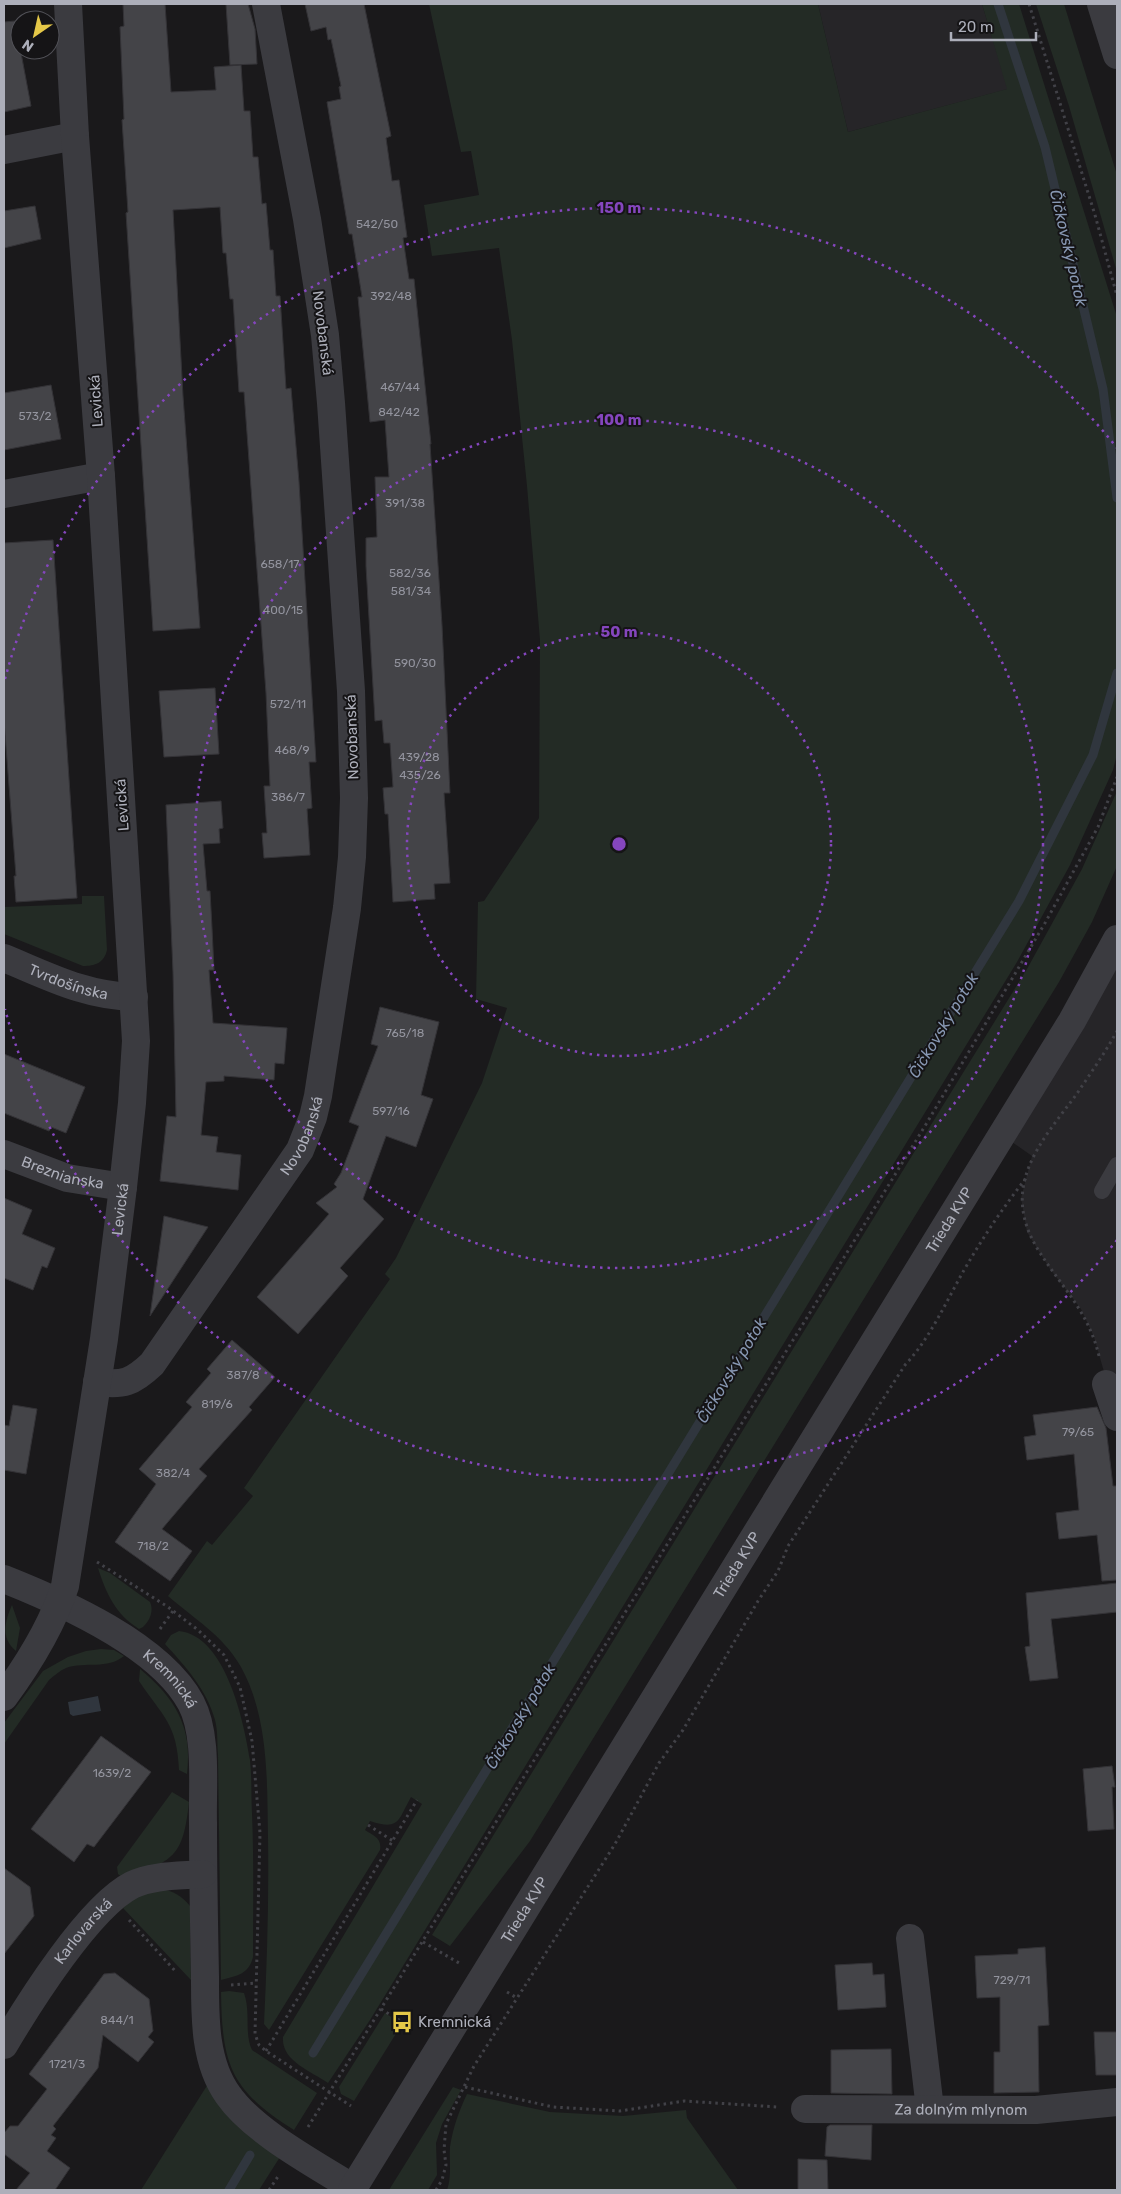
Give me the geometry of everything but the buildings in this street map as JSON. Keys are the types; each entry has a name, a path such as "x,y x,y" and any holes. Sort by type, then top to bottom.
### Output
{"street":[{"name":"Levická","path":"4,1697 31,1658 59,1603 68,1571 71,1539 98,1382 123,1187 134,1071 134,997 102,476 75,136 68,4"},
{"name":"Novobanská","path":"98,1382 123,1384 134,1379 152,1364 300,1150 313,1117 318,1096 347,908 352,857 353,757 351,691 331,403 324,335 307,219 266,4"},
{"path":"1101,4 1117,55"},
{"path":"4,150 75,136"},
{"path":"4,494 102,476"},
{"name":"Trieda KVP","path":"353,2189 1113,956"},
{"name":"Tvrdošínska","path":"4,958 84,991 134,997"},
{"name":"Breznianska","path":"4,1154 67,1178 123,1187"},
{"path":"1106,1384 1117,1416"},
{"name":"Kremnická","path":"4,1578 59,1603 128,1641 147,1654 180,1687 191,1703 198,1720 200,1741 205,1986 208,2041 215,2069 220,2082 236,2106 294,2150 353,2189"},
{"name":"Karlovarská","path":"4,2045 28,2006 64,1955 111,1901 131,1885 141,1881 203,1874"},
{"path":"910,1938 930,2109"},
{"name":"Za dolným mlynom","path":"805,2109 1036,2110 1117,2102"}],"lane":[{"path":"1102,1191 1117,1165"}],"path":[{"path":"1029,4 1095,215 1117,296"},
{"path":"269,2190 925,1126 1045,923 1098,827 1117,777"},
{"path":"1106,1384 1094,1337 1083,1313 1050,1269 1028,1232 1021,1198 1032,1156 1039,1143 1076,1094 1117,1031"},
{"path":"436,2190 442,2180 446,2165 444,2150 446,2124 474,2066 615,1844 659,1763 683,1730 758,1601 778,1571 788,1546 905,1365 922,1347 967,1265 1006,1204 1027,1176"},
{"path":"266,2051 417,1800"},
{"path":"368,1825 393,1841"},
{"path":"382,2009 402,2022"},
{"path":"464,2087 562,2108 620,2111 684,2101 805,2109"}],"shaded area":[{"path":"429,4 818,4 848,132 1007,89 982,4 1019,4 1117,317 1117,754 1113,770 1070,865 1017,962 370,2020 328,2083 292,2059 287,2053 283,2037 422,1804 411,1797 400,1817 393,1824 387,1825 370,1821 365,1830 379,1840 380,1850 269,2030 264,2024 268,1861 267,1794 262,1728 250,1687 234,1656 208,1628 168,1596 207,1541 212,1545 253,1496 244,1488 390,1279 385,1274 396,1258 482,1083 507,1008 476,999 478,902 484,901 539,818 540,640 512,340 499,248 432,256 424,205 479,195 471,151 461,152"},
{"path":"818,4 982,4 1008,89 848,132"},
{"path":"1036,4 1064,4 1117,175 1117,272 1069,106"},
{"path":"1117,791 1117,866 1092,922 1059,982 530,1841 450,1946 432,1935 1027,969 1082,869"},
{"path":"82,896 104,896 107,950 104,958 98,963 83,966 4,934 4,907 82,904"},
{"path":"1106,963 1117,969 1117,1417 1094,1337 1081,1309 1050,1269 1027,1232 1021,1198 1032,1156 1002,1135"},
{"path":"98,1568 110,1573 150,1602 151,1615 143,1627 139,1629 118,1610 104,1586"},
{"path":"12,1605 20,1628 16,1651 8,1641 5,1629"},
{"path":"179,1631 195,1636 209,1648 221,1664 237,1704 250,1760 253,1849 253,1957 245,1971 221,1980 217,1729 207,1699 201,1689 188,1670 165,1644 171,1635"},
{"path":"114,1650 124,1656 111,1663 74,1666 59,1672 49,1680 4,1744 4,1723 43,1671 68,1657 86,1651"},
{"path":"140,1669 163,1691 179,1715 187,1742 187,1774 179,1770 175,1741 167,1721 139,1681"},
{"path":"98,1696 101,1711 73,1716 70,1714 68,1702"},
{"path":"172,1792 189,1802 187,1820 179,1846 165,1861 123,1878 118,1874 117,1867"},
{"path":"161,1889 177,1894 190,1906 191,1980 123,1908 136,1896"},
{"path":"221,1992 244,1993 247,2008 248,2037 252,2050 317,2093 294,2130 256,2102 243,2088 234,2074 228,2058 222,2018"},
{"path":"385,2013 402,2024 354,2101 341,2094 339,2087"},
{"path":"208,2084 280,2157 259,2190 141,2190"},
{"path":"453,2087 461,2090 442,2124 436,2143 437,2175 428,2190 389,2190"},
{"path":"467,2094 550,2112 623,2116 686,2110 687,2118 738,2190 447,2190 451,2140"}],"waterway":[{"name":"Čičkovský potok","path":"998,4 1045,147 1103,389 1117,498"},
{"name":"Čičkovský potok","path":"313,2053 1019,901 1093,755 1117,673"},
{"name":"Čičkovský potok","path":"229,2190 250,2155"}],"place":[{"name":"Kremnická","path":"402,2022"}]}
